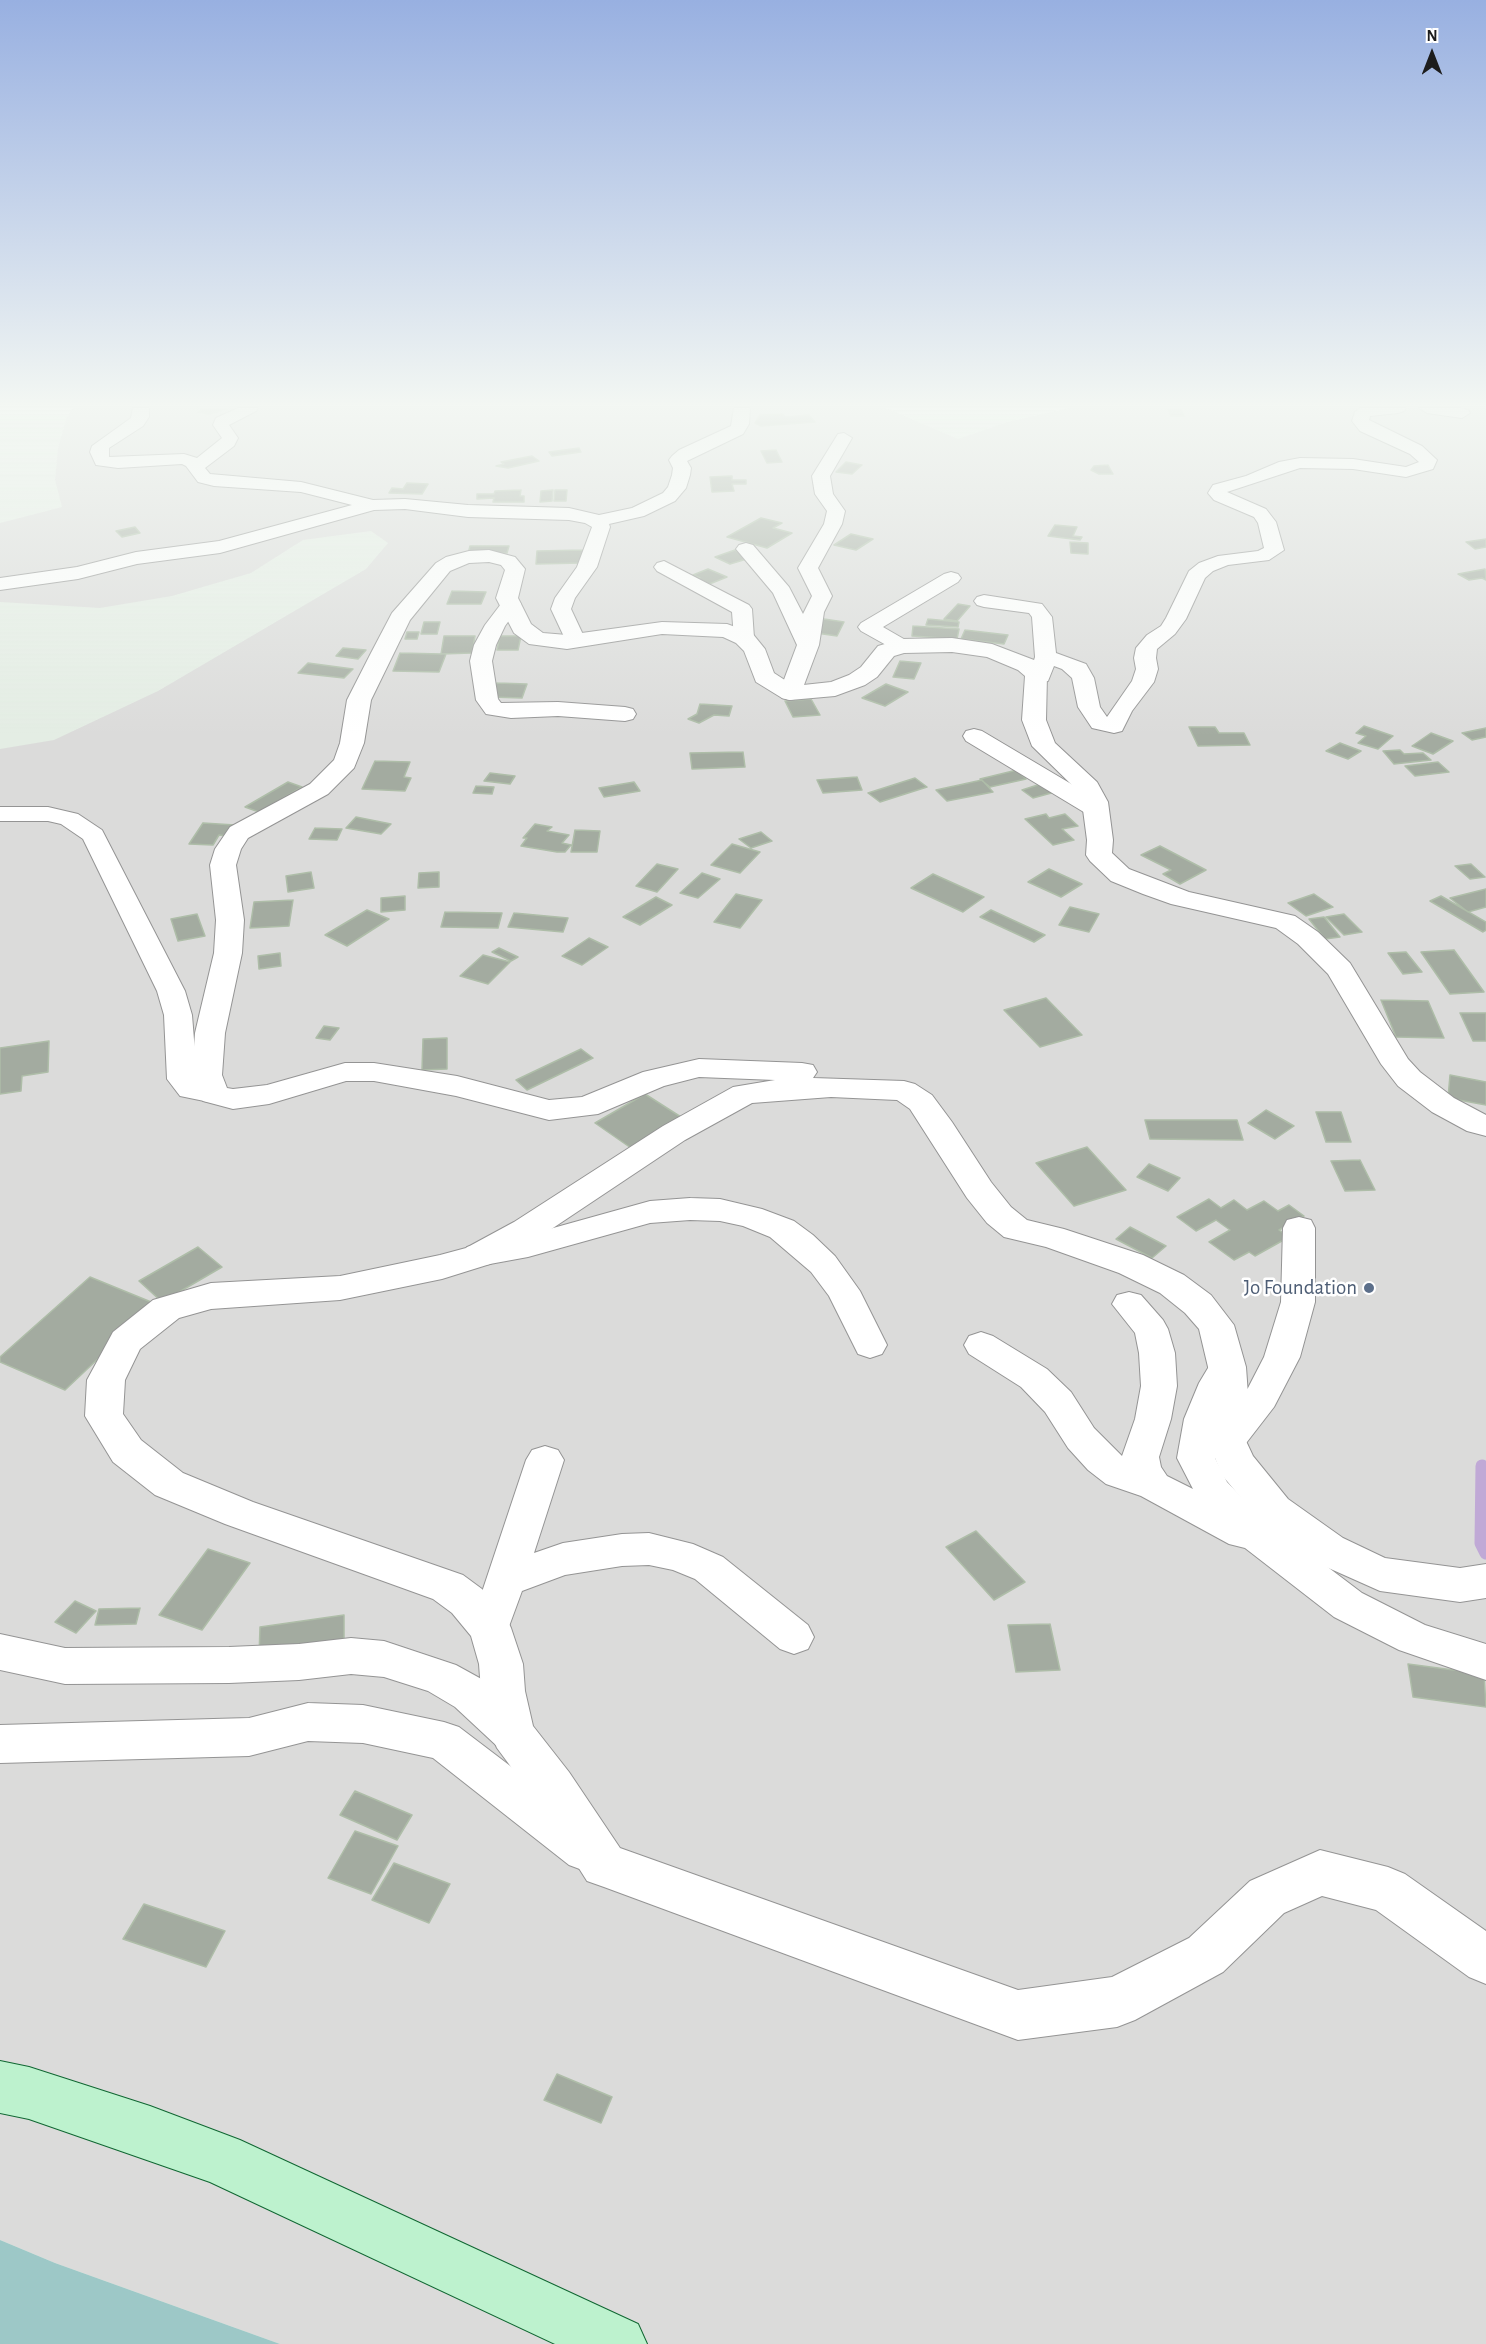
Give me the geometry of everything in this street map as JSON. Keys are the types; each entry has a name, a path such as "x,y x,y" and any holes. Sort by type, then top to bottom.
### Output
{"main road":[{"path":"0,2087 29,2093 221,2159 618,2344"}],"street":[{"path":"0,584 78,573 136,558 220,547 328,517"},
{"path":"581,517 598,521 614,517"},
{"path":"790,693 808,645 814,612 822,596 808,568 835,517"},
{"path":"1046,657 1070,664 1078,669 1083,678 1089,706 1100,723 1114,726 1121,710 1143,682 1147,669 1146,648 1154,639 1168,630 1176,620 1179,607 1196,575 1206,567 1225,560 1262,556 1274,550 1267,522 1263,517"},
{"path":"576,641 561,609 565,598 587,567 594,551 601,527 598,521"},
{"path":"746,549 782,591 808,645"},
{"path":"214,1094 207,1075 210,1032 228,953 230,920 223,865 228,849 239,833 319,789 345,764 352,743 359,700 400,618 443,567 453,561 469,557 489,556 508,561 515,569 507,598 522,628 537,639 552,642 576,641 620,633 682,627 727,631 744,638 754,650 764,677 790,693 835,688 857,680 869,672 886,651 902,646 952,645 992,651 1026,665 1036,675 1034,720 1038,735 1044,746 1088,788 1096,809 1100,840 1099,855 1120,875 1182,898 1285,922 1308,938 1340,969 1396,1064 1409,1079 1443,1105 1486,1126"},
{"path":"664,567 742,609 744,638"},
{"path":"902,646 868,627 951,578"},
{"path":"984,601 1035,608 1042,617 1046,657 1037,685"},
{"path":"511,604 495,625 485,645 481,661 487,700 494,710 558,709 625,714"},
{"path":"974,736 1096,809"},
{"path":"0,814 38,814 69,819 93,835 171,991 178,1015 182,1079 191,1089 233,1100 269,1094 345,1071 374,1071 457,1086 549,1110 587,1107 654,1079 699,1068 822,1073 862,1078 904,1091 921,1102 941,1128 979,1190 999,1215 1016,1228 1052,1237 1131,1264 1172,1284 1198,1304 1216,1324 1227,1368 1230,1409 1227,1441 1236,1464 1274,1510 1329,1550 1380,1574 1460,1585 1486,1581"},
{"path":"478,1256 526,1230 674,1133 744,1094 831,1088 904,1091"},
{"path":"513,1734 503,1691 501,1664 490,1628 467,1601 448,1587 239,1513 169,1484 128,1451 104,1416 105,1380 126,1341 166,1310 211,1296 340,1288 528,1246 650,1212 690,1209 720,1210 751,1217 782,1229 801,1243 823,1264 843,1291 870,1345"},
{"path":"1227,1441 1261,1398 1282,1357 1298,1302 1299,1228"},
{"path":"1129,1304 1151,1329 1157,1353 1159,1386 1153,1419 1140,1457 1143,1472 1154,1486"},
{"path":"981,1345 1034,1378 1058,1402 1082,1438 1119,1474 1154,1486 1199,1512 1276,1550"},
{"path":"1227,1368 1217,1383 1202,1419 1197,1458 1214,1493 1245,1526 1348,1605 1413,1638 1486,1662"},
{"path":"490,1628 544,1460"},
{"path":"506,1580 563,1558 622,1550 649,1549 680,1555 709,1568 794,1637"},
{"path":"0,1652 65,1666 218,1665 299,1662 351,1656 384,1659 441,1678 470,1694 513,1734 553,1787 604,1865"},
{"path":"0,1744 249,1737 308,1722 363,1724 444,1741 604,1865 1018,2015 1117,2002 1206,1955 1267,1897 1320,1873 1388,1890 1486,1960"}],"shaded area":[{"path":"22,517 1486,517 1486,2344 280,2344 55,2263 0,2240 0,749 54,740 158,691 366,569 388,543 371,531 303,540 251,573 172,596 100,608 0,602 0,523"},
{"path":"0,2240 55,2263 280,2344 0,2344"}],"building":[{"path":"761,518 782,523 773,528 792,533 767,548 727,537"},
{"path":"1055,525 1077,527 1073,536 1082,537 1080,540 1048,536"},
{"path":"135,527 140,533 122,537 116,531"},
{"path":"851,534 873,539 856,550 834,545"},
{"path":"1486,539 1486,547 1475,549 1466,542"},
{"path":"1070,542 1088,543 1088,554 1071,553"},
{"path":"470,546 509,546 507,553 468,554"},
{"path":"583,550 582,563 536,564 537,551"},
{"path":"735,550 750,558 730,564 715,557"},
{"path":"708,569 727,577 707,585 695,580 700,578 693,575"},
{"path":"1485,569 1486,580 1482,578 1469,580 1458,574"},
{"path":"452,591 486,592 481,604 447,604"},
{"path":"958,604 970,606 957,621 944,619"},
{"path":"824,619 844,622 837,636 816,633"},
{"path":"928,619 959,622 958,627 926,625"},
{"path":"424,622 440,622 437,634 421,634"},
{"path":"913,626 959,629 957,639 912,636"},
{"path":"965,630 1008,635 1004,644 961,639"},
{"path":"407,632 419,632 417,639 405,639"},
{"path":"444,636 475,636 472,653 441,654"},
{"path":"500,636 521,636 518,650 497,650"},
{"path":"343,648 366,650 358,659 336,656"},
{"path":"400,653 446,654 439,672 393,671"},
{"path":"900,661 921,663 914,679 893,677"},
{"path":"308,663 353,669 344,678 298,673"},
{"path":"497,683 527,684 522,698 491,697"},
{"path":"886,684 908,692 885,706 862,698"},
{"path":"811,699 820,715 793,717 785,701"},
{"path":"700,704 732,706 729,716 714,715 699,723 688,719 697,714"},
{"path":"1364,726 1393,736 1378,749 1358,743 1366,736 1356,733"},
{"path":"1189,727 1215,727 1219,733 1244,733 1250,745 1198,746"},
{"path":"1486,728 1486,737 1472,740 1462,733"},
{"path":"1431,733 1453,741 1433,754 1412,746"},
{"path":"1340,743 1361,751 1348,759 1326,751"},
{"path":"1400,750 1404,754 1423,753 1431,760 1394,764 1383,751"},
{"path":"743,752 745,767 692,769 690,753"},
{"path":"375,761 410,762 404,777 411,778 405,791 362,789"},
{"path":"1438,762 1449,772 1415,776 1405,766"},
{"path":"1017,770 1026,779 990,787 980,779"},
{"path":"490,773 515,776 510,784 484,781"},
{"path":"857,777 862,790 823,793 817,780"},
{"path":"915,778 927,787 880,802 868,793"},
{"path":"982,780 993,792 947,801 936,790"},
{"path":"288,782 302,787 259,812 245,807"},
{"path":"634,782 640,791 604,797 599,788"},
{"path":"1044,783 1055,792 1033,798 1022,790"},
{"path":"476,786 494,787 492,794 473,793"},
{"path":"1046,814 1049,818 1065,814 1078,826 1062,829 1074,840 1053,845 1025,819"},
{"path":"356,817 391,824 381,834 346,828"},
{"path":"203,823 235,825 227,836 219,835 213,845 189,844"},
{"path":"535,824 552,827 547,831 569,835 562,843 571,845 565,852 521,846 527,838 523,838"},
{"path":"315,828 342,829 337,840 309,839"},
{"path":"575,830 600,831 597,852 571,852"},
{"path":"761,832 772,841 751,848 739,839"},
{"path":"732,844 760,852 740,873 711,865"},
{"path":"1160,846 1206,870 1180,884 1163,874 1171,870 1141,855"},
{"path":"657,864 678,869 657,892 636,886"},
{"path":"1471,864 1485,877 1470,879 1455,866"},
{"path":"1049,869 1082,884 1061,897 1028,882"},
{"path":"311,872 314,888 288,892 286,876"},
{"path":"439,872 439,887 418,888 419,873"},
{"path":"702,873 720,879 698,898 680,893"},
{"path":"933,874 984,897 963,912 911,888"},
{"path":"1486,889 1486,907 1468,912 1450,898"},
{"path":"736,894 762,900 740,928 714,922"},
{"path":"1314,894 1333,907 1306,916 1288,903"},
{"path":"405,896 405,910 381,912 381,898"},
{"path":"1441,896 1486,922 1486,930 1483,932 1430,901"},
{"path":"656,897 672,905 640,925 623,917"},
{"path":"293,900 289,926 250,928 254,902"},
{"path":"1070,907 1099,914 1089,932 1059,925"},
{"path":"367,910 389,919 347,946 325,935"},
{"path":"991,910 1045,935 1034,942 980,917"},
{"path":"445,912 502,913 498,928 441,927"},
{"path":"514,913 568,918 563,932 508,927"},
{"path":"197,914 205,936 178,941 171,919"},
{"path":"1344,914 1362,932 1344,935 1326,917"},
{"path":"1324,917 1340,937 1325,939 1309,919"},
{"path":"589,938 608,947 582,965 562,956"},
{"path":"499,948 518,957 511,961 492,952"},
{"path":"1454,950 1484,992 1450,994 1421,952"},
{"path":"1406,952 1422,972 1403,974 1388,953"},
{"path":"280,953 281,966 259,969 258,956"},
{"path":"483,955 510,962 488,984 460,976"},
{"path":"1046,998 1082,1035 1040,1047 1004,1010"},
{"path":"1381,1000 1428,1001 1444,1038 1396,1037"},
{"path":"1460,1013 1486,1013 1486,1041 1473,1041"},
{"path":"324,1026 339,1028 330,1040 316,1038"},
{"path":"447,1038 447,1069 422,1070 423,1039"},
{"path":"49,1041 48,1072 22,1076 21,1091 0,1094 0,1048"},
{"path":"581,1049 593,1058 527,1090 516,1080"},
{"path":"1450,1075 1486,1082 1486,1105 1448,1098"},
{"path":"645,1094 681,1117 631,1148 595,1123"},
{"path":"1266,1110 1294,1126 1275,1139 1248,1123"},
{"path":"1316,1112 1341,1112 1351,1142 1326,1142"},
{"path":"1145,1120 1237,1120 1243,1140 1150,1139"},
{"path":"1087,1147 1126,1190 1074,1206 1036,1163"},
{"path":"1360,1160 1375,1190 1345,1191 1331,1161"},
{"path":"1149,1164 1180,1178 1168,1191 1137,1177"},
{"path":"1209,1199 1221,1208 1234,1200 1247,1210 1264,1201 1278,1211 1289,1205 1304,1216 1279,1230 1289,1237 1255,1256 1249,1252 1234,1260 1209,1242 1230,1230 1216,1220 1196,1231 1177,1217"},
{"path":"1130,1227 1166,1246 1152,1258 1116,1239"},
{"path":"198,1247 222,1267 162,1302 139,1281"},
{"path":"90,1277 156,1304 65,1390 0,1362 0,1357"},
{"path":"976,1531 1025,1582 994,1600 946,1547"},
{"path":"208,1549 250,1563 202,1630 159,1615"},
{"path":"75,1601 96,1611 76,1633 55,1622"},
{"path":"140,1608 136,1624 95,1625 99,1609"},
{"path":"344,1615 344,1644 259,1657 260,1627"},
{"path":"1050,1624 1060,1670 1016,1672 1008,1625"},
{"path":"1408,1664 1484,1674 1486,1707 1413,1697"},
{"path":"355,1791 412,1815 397,1840 340,1815"},
{"path":"355,1831 398,1846 371,1894 328,1878"},
{"path":"394,1863 450,1884 429,1923 372,1900"},
{"path":"144,1904 225,1931 206,1967 123,1939"},
{"path":"557,2074 612,2097 601,2123 544,2100"}],"waterway":[{"path":"1482,1466 1481,1543 1486,1553"}],"place":[{"name":"Jo Foundation","path":"1369,1288"}]}
